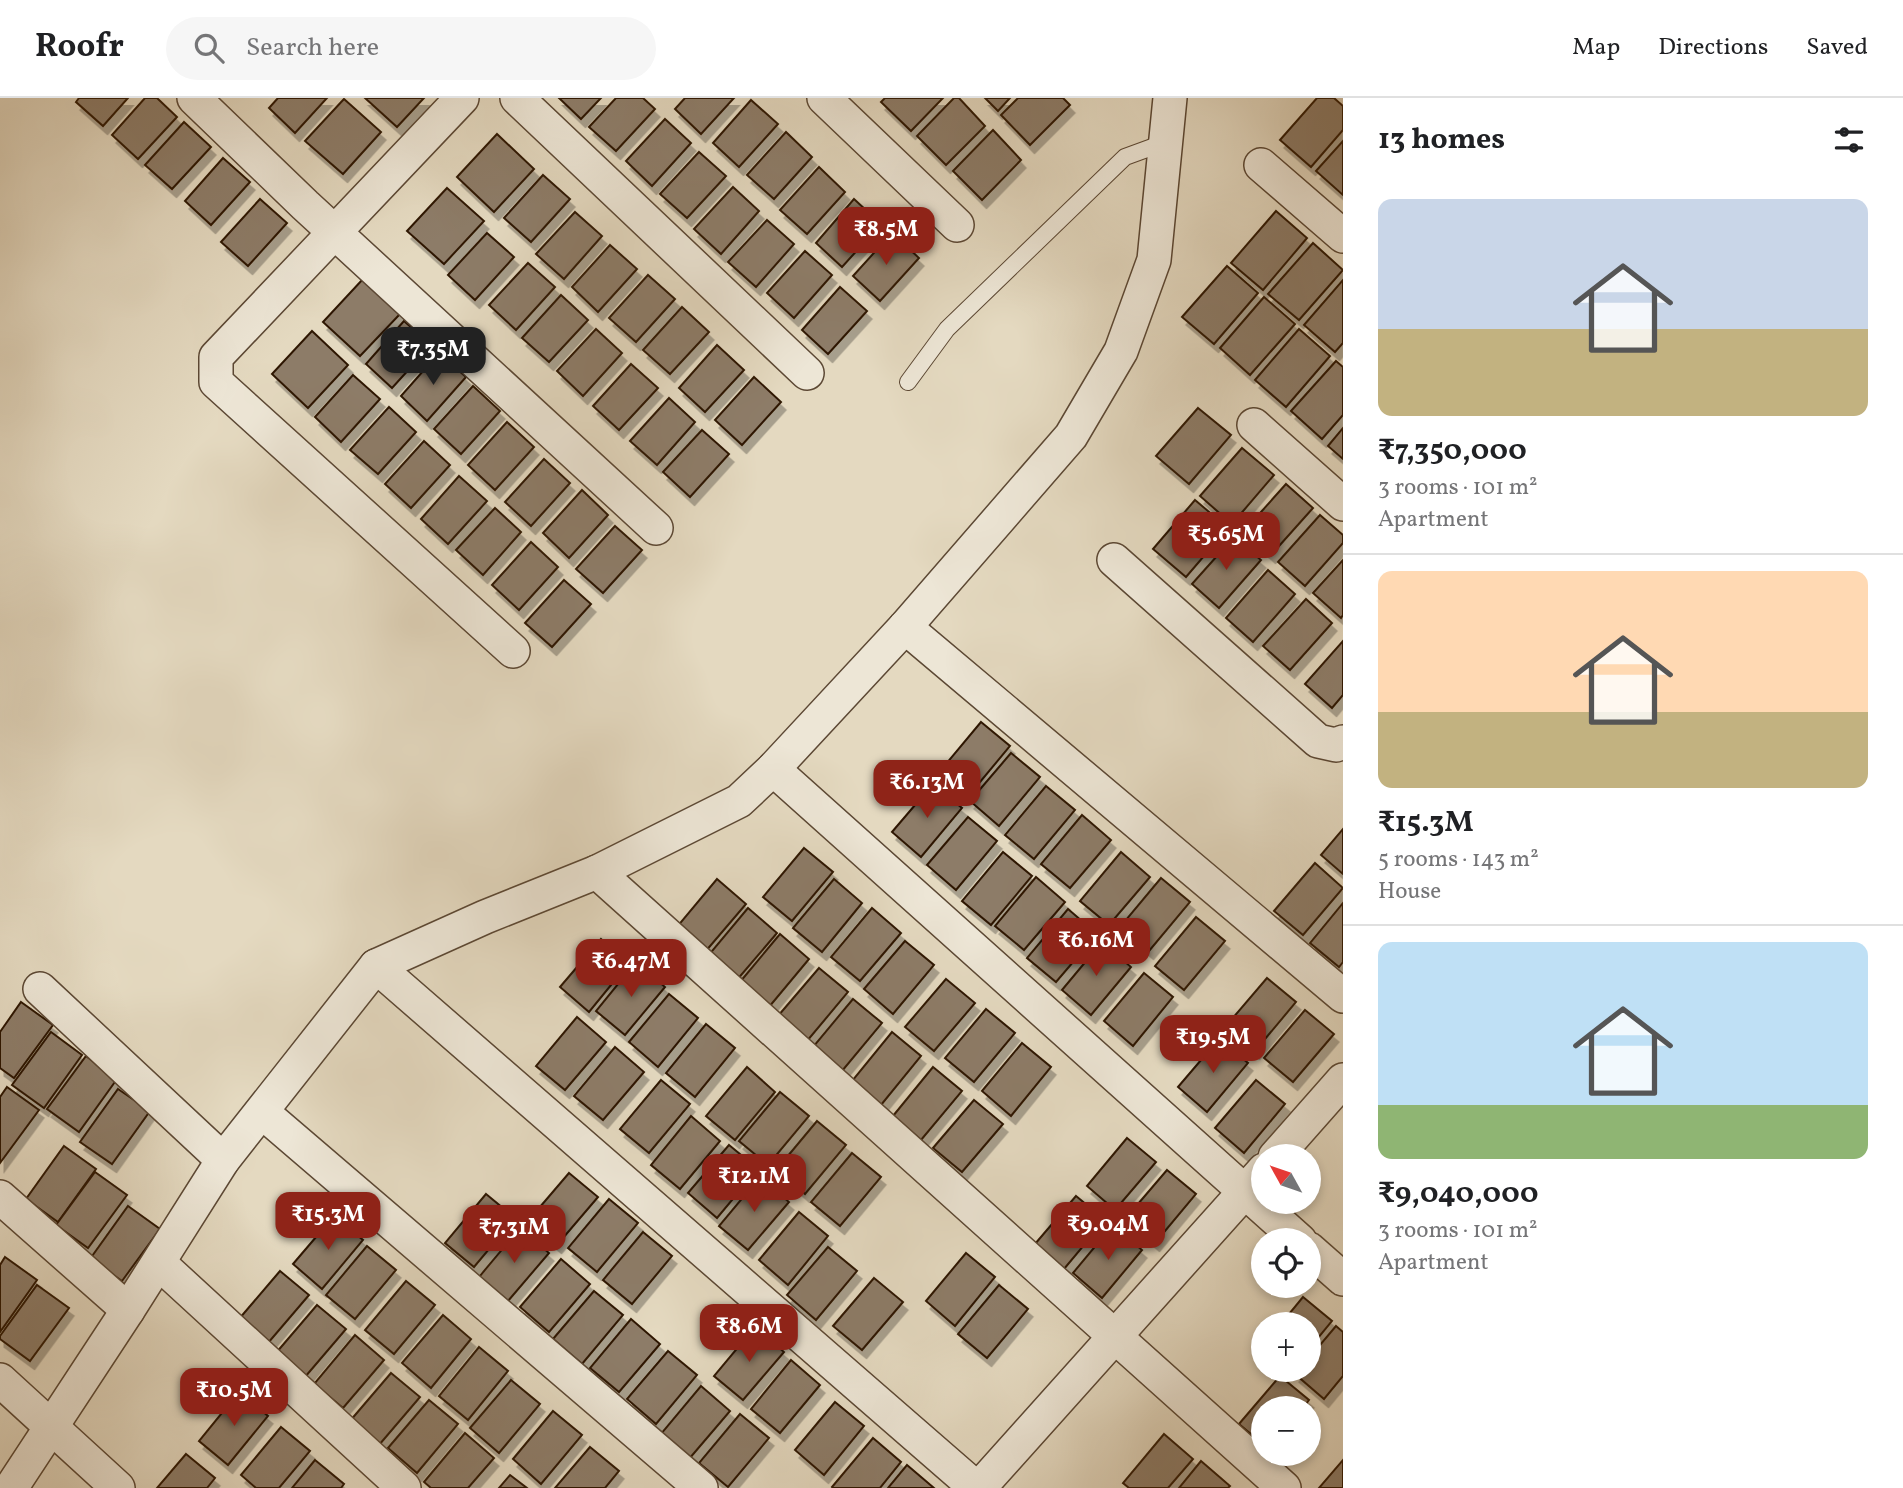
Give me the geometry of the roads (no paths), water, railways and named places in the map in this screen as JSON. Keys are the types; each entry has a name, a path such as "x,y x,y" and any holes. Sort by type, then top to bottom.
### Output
{"street":[{"path":"194,98 305,205 656,528"},
{"path":"462,98 216,357 216,382 513,651"},
{"path":"517,98 807,373"},
{"path":"824,98 957,225"},
{"path":"11,1488 159,1263 223,1160 376,966 485,917 597,872 739,801 773,769 905,627 1072,436 1121,351 1154,260 1170,98"},
{"path":"1261,165 1343,236"},
{"path":"1254,425 1343,504"},
{"path":"1115,560 1318,741 1336,745 1343,742"},
{"path":"905,627 1343,996"},
{"path":"773,769 1251,1178"},
{"path":"597,872 1284,1488"},
{"path":"376,966 977,1488 1251,1184"},
{"path":"40,989 223,1160"},
{"path":"1286,1144 1343,1080"},
{"path":"262,1112 701,1488"},
{"path":"0,1197 128,1310"},
{"path":"1279,1214 1290,1228"},
{"path":"1321,1260 1343,1279"},
{"path":"159,1263 404,1488"},
{"path":"0,1380 118,1488"}],"lane":[{"path":"908,383 947,329 1125,157 1166,142"}]}
